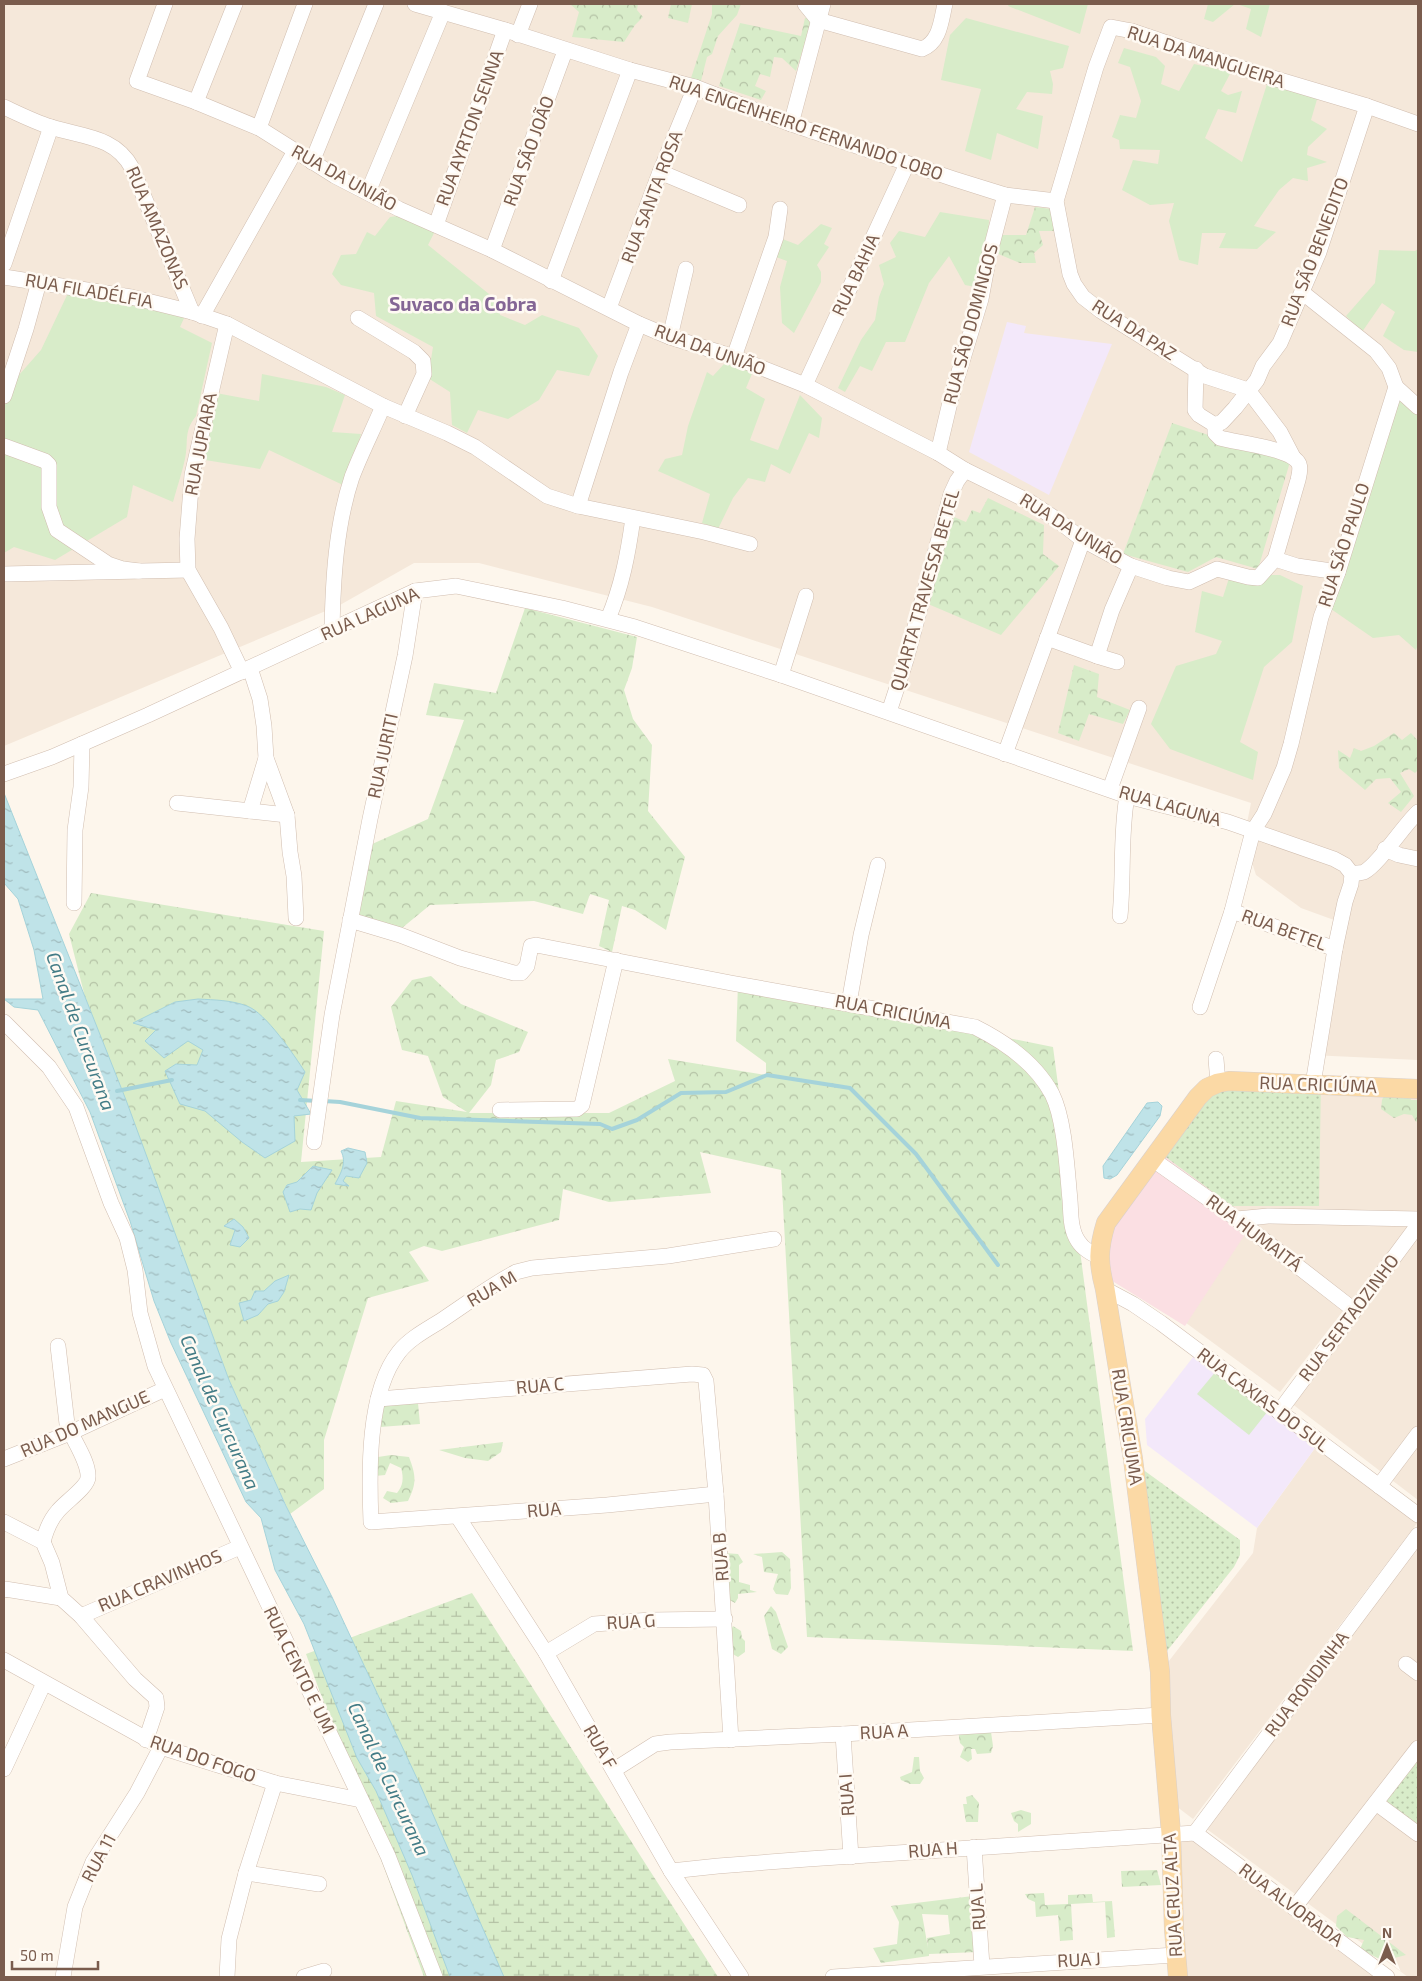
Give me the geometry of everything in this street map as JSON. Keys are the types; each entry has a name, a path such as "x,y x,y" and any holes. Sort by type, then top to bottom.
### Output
{"main road":[{"name":"RUA CRICIÚMA","path":"1218,1083 1229,1081 1418,1089"},
{"name":"RUA CRICIUMA","path":"1169,1813 1161,1715 1160,1672 1135,1478 1106,1289 1099,1257 1101,1238 1106,1223 1198,1097 1207,1088 1218,1083"},
{"name":"RUA CRUZ ALTA","path":"1169,1813 1175,1954 1178,1977"}],"street":[{"name":"RUA DA UNIÃO","path":"165,4 137,81 196,102 259,128 312,162 399,209 492,250 639,324 670,337 734,357 805,385 938,453 1044,511 1083,540 1131,566 1189,582 1217,569 1258,578 1275,559 1298,480 1300,468 1298,462 1293,457"},
{"path":"196,102 235,4"},
{"path":"259,128 305,4"},
{"path":"312,162 376,4"},
{"name":"RUA ENGENHEIRO FERNANDO LOBO","path":"415,4 453,11 565,51 695,87 791,124 906,164 1005,195 1056,201"},
{"name":"RUA AYRTON SENNA","path":"436,225 512,32 530,4"},
{"path":"805,4 818,20 922,49 933,42 938,33 945,4"},
{"path":"791,124 823,4"},
{"path":"368,192 453,11"},
{"name":"RUA DA MANGUEIRA","path":"1056,201 1096,67 1111,27 1132,31 1256,73 1368,106 1418,124"},
{"name":"RUA SÃO JOÃO","path":"492,250 565,51"},
{"path":"551,281 630,70"},
{"name":"RUA SANTA ROSA","path":"609,308 660,172 695,87"},
{"name":"RUA SÃO BENEDITO","path":"1215,425 1228,416 1257,380 1263,366 1280,344 1320,252 1368,106"},
{"name":"RUA AMAZONAS","path":"4,108 51,127 104,142 126,156 197,314"},
{"path":"4,264 51,127"},
{"path":"197,314 294,150"},
{"name":"RUA BAHIA","path":"805,385 906,164"},
{"path":"660,172 739,205"},
{"name":"RUA SÃO DOMINGOS","path":"938,453 951,398 981,299 1005,195"},
{"name":"RUA DA PAZ","path":"1056,201 1070,274 1083,297 1101,311 1205,376 1248,390"},
{"path":"734,357 776,237 780,210"},
{"path":"670,337 686,269"},
{"name":"RUA FILADÉLFIA","path":"4,277 130,297 197,314 227,324 383,406 475,447 520,480 547,496 578,506 704,532 750,544"},
{"path":"4,396 39,282"},
{"path":"1303,293 1376,351 1389,368 1396,387 1418,407"},
{"path":"358,318 414,352 423,361 424,374 405,416"},
{"name":"RUA JUPIARA","path":"227,324 192,475 187,538 188,570 246,670 260,699 266,758 287,815 294,876 296,918"},
{"path":"578,506 621,372 639,324"},
{"path":"1196,369 1194,403 1196,410 1199,415 1215,425 1215,433 1220,438 1276,450 1293,457"},
{"name":"RUA SÃO PAULO","path":"1253,831 1264,814 1284,768 1321,617 1338,572 1396,387"},
{"path":"1248,390 1280,432 1293,457"},
{"path":"332,630 333,596 338,550 352,479 383,406"},
{"path":"4,446 46,461 49,465 49,507 56,530 108,564 139,572"},
{"name":"QUARTA TRAVESSA BETEL","path":"889,712 906,660 951,494 957,481 966,470"},
{"path":"608,619 618,595 625,570 633,518"},
{"path":"1005,754 1083,540"},
{"path":"1275,559 1297,566 1338,572"},
{"path":"1098,656 1112,610 1131,566"},
{"path":"4,574 188,570"},
{"name":"RUA LAGUNA","path":"9,772 82,744 415,591 456,586 608,619 709,650 1127,796 1203,814 1334,859 1345,865 1352,874"},
{"name":"RUA JURITI","path":"314,1142 332,1015 395,696 405,656 415,591"},
{"path":"781,675 806,596"},
{"path":"1048,638 1117,662"},
{"path":"1110,789 1139,708"},
{"path":"74,903 75,830 82,744"},
{"name":"RUA JUPIARA","path":"250,811 266,758"},
{"path":"1120,916 1122,834 1127,796"},
{"path":"177,804 287,815"},
{"path":"1313,1084 1335,949 1345,902 1352,884 1352,874 1363,873 1371,866 1408,821 1418,812"},
{"name":"RUA BETEL","path":"1200,1007 1232,912 1253,831"},
{"path":"1385,849 1399,855 1418,859"},
{"path":"849,1003 865,917 878,865"},
{"name":"RUA BETEL","path":"1232,912 1335,949"},
{"name":"RUA CRICIÚMA","path":"350,920 400,935 460,958 514,974 521,972 527,966 531,946 536,945 975,1027 1005,1044 1020,1057 1044,1082 1056,1104 1065,1148 1072,1228 1078,1241 1087,1251 1099,1257"},
{"path":"500,1110 577,1109 582,1105 616,960"},
{"name":"RUA CENTO E UM","path":"4,1022 49,1067 76,1106 127,1238 140,1313 155,1366 388,1856 435,1977"},
{"path":"1216,1059 1218,1083"},
{"name":"RUA HUMAITÁ","path":"1152,1159 1237,1219 1354,1310"},
{"path":"1237,1219 1268,1216 1418,1219"},
{"name":"RUA SERTAOZINHO","path":"1279,1412 1418,1225"},
{"name":"RUA M","path":"371,1522 370,1486 378,1399 387,1372 400,1351 419,1335 516,1272 532,1268 668,1256 774,1239"},
{"name":"RUA CAXIAS DO SUL","path":"1106,1289 1161,1323 1418,1515"},
{"path":"58,1346 67,1424 82,1453 88,1476 87,1481 58,1511 48,1525 43,1542 52,1563 60,1598"},
{"name":"RUA C","path":"378,1399 692,1374 703,1375"},
{"name":"RUA B","path":"703,1375 706,1381 716,1494 731,1740"},
{"name":"RUA DO MANGUE","path":"4,1459 70,1433 165,1389"},
{"path":"1378,1486 1418,1434"},
{"name":"RUA","path":"371,1522 458,1517 716,1494"},
{"name":"RUA F","path":"458,1517 546,1653 671,1872 741,1977"},
{"path":"4,1522 43,1542"},
{"name":"RUA RONDINHA","path":"1195,1833 1418,1535"},
{"name":"RUA CRAVINHOS","path":"80,1616 240,1547"},
{"path":"4,1589 60,1598 80,1616 135,1679 156,1698 157,1707 146,1740"},
{"name":"RUA G","path":"546,1653 594,1624 651,1620 725,1619"},
{"name":"RUA DO FOGO","path":"4,1660 161,1747 275,1783 362,1800"},
{"path":"4,1769 44,1683"},
{"name":"RUA A","path":"614,1770 655,1744 1161,1715"},
{"name":"RUA I","path":"843,1734 851,1857"},
{"name":"RUA 11","path":"63,1977 75,1907 93,1862 137,1793 161,1747"},
{"path":"1294,1908 1418,1748"},
{"path":"227,1977 228,1939 246,1873 275,1783"},
{"path":"1376,1803 1418,1834"},
{"name":"RUA H","path":"671,1872 718,1866 1171,1833 1195,1833"},
{"name":"RUA ALVORADA","path":"1195,1833 1387,1977"},
{"name":"RUA L","path":"974,1847 982,1966"},
{"path":"246,1873 319,1884"},
{"name":"RUA J","path":"833,1977 1175,1954"},
{"path":"304,1977 324,1971"}],"shaded area":[{"path":"4,4 1418,4 1418,1060 1311,1055 1334,920 1301,908 1256,875 1244,838 1251,803 652,607 479,563 414,563 340,605 4,746"},
{"path":"1007,322 1026,326 1024,333 1112,344 1049,495 969,452"},
{"path":"1205,1094 1418,1094 1418,1215 1280,1392 1103,1262"},
{"path":"1155,1149 1253,1222 1185,1326 1101,1274 1100,1248"},
{"path":"1418,1237 1418,1500 1291,1403"},
{"path":"1197,1352 1318,1444 1257,1528 1147,1445 1145,1419"},
{"path":"1318,1444 1418,1522 1193,1819 1172,1803 1165,1666 1253,1553 1257,1528"},
{"path":"1418,1539 1418,1977 1408,1977 1204,1827"},
{"path":"1188,1835 1380,1977 1189,1977 1181,1971 1178,1841"}],"green space":[{"path":"570,4 638,4 637,10 643,17 635,25 624,42 572,37 579,12"},
{"path":"671,4 692,4 688,23 668,18"},
{"path":"712,4 741,4 737,15 718,36 712,54 707,57 701,81 691,78 712,14"},
{"path":"1009,4 1088,4 1080,34 1008,6"},
{"path":"1208,4 1235,4 1213,22 1204,19"},
{"path":"1237,4 1270,4 1261,37 1246,29 1251,9"},
{"path":"805,18 812,20 796,71 782,58 774,57 770,77 760,74 755,86 766,91 761,100 719,86 740,23 801,36"},
{"path":"966,18 1069,46 1063,68 1050,71 1053,84 1052,94 1027,92 1016,109 1043,116 1038,149 997,133 991,160 965,151 981,89 941,80 950,35"},
{"path":"1124,48 1156,57 1165,66 1161,84 1179,91 1194,64 1231,72 1221,91 1228,95 1242,91 1236,113 1218,109 1205,138 1242,162 1268,81 1318,96 1311,120 1327,129 1308,147 1307,155 1327,162 1307,168 1308,181 1293,178 1279,190 1254,226 1276,232 1257,249 1219,248 1226,233 1202,233 1198,265 1179,260 1169,221 1174,203 1150,205 1122,190 1133,160 1158,164 1160,150 1120,149 1119,140 1112,137 1120,115 1136,118 1141,101 1130,67 1118,63"},
{"path":"1035,207 1051,209 1057,231 1039,231 1043,245 1034,253 1036,263 1020,263 996,253 1002,235 1026,235"},
{"path":"940,212 989,220 988,237 976,287 965,285 949,256 929,283 905,342 886,342 872,371 860,366 845,392 838,388 861,340 875,320 879,297 884,284 879,265 896,257 890,243 899,231 925,237"},
{"path":"404,215 435,231 428,245 499,302 500,315 525,325 542,315 579,328 598,356 589,376 557,370 539,400 508,419 478,410 467,433 452,425 450,392 428,378 433,347 376,316 374,293 341,285 332,274 341,255 356,254 367,232 375,236 390,217"},
{"path":"821,224 832,228 824,244 829,247 817,265 821,272 821,282 794,333 782,323 780,287 787,261 776,257 780,238 798,245"},
{"path":"1418,249 1418,352 1404,350 1383,336 1395,312 1382,303 1362,332 1346,316 1375,283 1379,250 1415,251"},
{"path":"69,291 185,316 180,327 212,343 196,416 189,427 185,459 173,502 133,485 127,517 55,560 14,547 4,553 4,392 41,350"},
{"path":"724,364 754,369 746,388 765,399 750,440 778,450 800,395 822,418 819,438 809,433 790,474 771,464 765,482 748,478 733,498 718,529 702,523 710,494 658,471 665,459 682,455 688,426 707,372 713,376"},
{"path":"262,374 326,387 345,395 332,432 361,434 345,486 269,450 260,469 199,459 216,393 259,401"},
{"path":"1398,400 1418,415 1418,644 1416,650 1399,635 1373,638 1331,609"},
{"path":"1172,423 1290,462 1258,569 1216,557 1188,572 1123,554"},
{"path":"988,498 1044,525 1043,554 1059,566 1001,635 928,604 954,517 966,522 972,510 980,513"},
{"path":"1230,575 1280,575 1303,586 1292,642 1264,667 1240,742 1258,752 1253,780 1170,749 1151,724 1176,666 1216,654 1222,641 1195,632 1202,591 1223,597"},
{"path":"525,608 637,637 632,668 624,690 633,719 652,745 648,811 685,857 666,930 635,910 622,906 612,952 599,946 609,900 590,894 583,914 534,901 430,905 402,928 357,916 370,845 428,819 464,720 426,715 434,683 496,693"},
{"path":"1074,665 1099,674 1097,697 1130,710 1123,724 1089,714 1079,741 1058,733"},
{"path":"1394,733 1402,740 1411,733 1418,741 1418,770 1415,773 1409,769 1400,773 1414,796 1401,812 1388,803 1401,792 1390,778 1376,779 1365,790 1339,768 1338,750 1350,758 1354,748 1361,751 1374,746"},
{"path":"91,893 324,931 301,1162 381,1157 396,1101 467,1112 443,1097 428,1056 402,1050 391,1007 412,980 431,976 461,1004 528,1032 519,1052 496,1060 491,1085 469,1113 609,1113 675,1081 668,1059 766,1075 766,1063 736,1041 738,984 1053,1047 1133,1651 807,1637 781,1170 700,1152 711,1193 609,1202 563,1189 559,1220 442,1251 424,1246 409,1252 429,1281 368,1298 324,1440 324,1489 290,1514 229,1380 85,997 69,934"},
{"path":"1211,1080 1321,1080 1319,1206 1232,1206 1155,1149"},
{"path":"1386,1091 1408,1091 1411,1100 1418,1100 1418,1120 1416,1122 1412,1115 1404,1114 1394,1118 1381,1109"},
{"path":"1217,1370 1268,1411 1249,1435 1197,1394"},
{"path":"417,1393 420,1424 380,1427 385,1394"},
{"path":"503,1442 501,1452 488,1461 465,1458 439,1450"},
{"path":"391,1455 409,1457 413,1469 414,1484 408,1501 391,1503 383,1498 387,1491 397,1493 401,1488 401,1468 390,1463 385,1475 375,1476 378,1457"},
{"path":"1138,1466 1240,1540 1240,1555 1234,1567 1163,1656"},
{"path":"782,1552 790,1559 791,1588 788,1595 776,1594 773,1589 778,1574 764,1572 762,1557 753,1554"},
{"path":"724,1553 738,1554 743,1562 739,1565 739,1582 750,1585 750,1590 757,1592 738,1594 735,1603 726,1598"},
{"path":"472,1593 718,1977 424,1977 306,1654"},
{"path":"771,1606 776,1612 788,1647 781,1654 772,1649 764,1616"},
{"path":"733,1626 741,1631 742,1638 745,1641 745,1652 738,1657 729,1652 728,1636"},
{"path":"958,1730 991,1732 993,1746 991,1753 977,1754 975,1749 971,1749 972,1759 968,1762 960,1757 964,1747 960,1743"},
{"path":"1418,1748 1418,1834 1376,1803"},
{"path":"914,1757 919,1757 920,1771 924,1778 920,1784 910,1784 901,1780 900,1777 912,1772"},
{"path":"972,1795 979,1803 978,1822 966,1822 963,1804 967,1804 966,1797"},
{"path":"1021,1810 1031,1813 1031,1824 1018,1832 1018,1824 1014,1821 1011,1813"},
{"path":"1157,1870 1161,1885 1122,1887 1121,1871"},
{"path":"1044,1893 1045,1905 1068,1904 1068,1895 1092,1894 1093,1902 1112,1901 1115,1937 1107,1938 1105,1902 1071,1904 1073,1940 1060,1941 1058,1915 1036,1917 1035,1902 1028,1899 1025,1894"},
{"path":"973,1896 978,1952 929,1954 929,1956 881,1963 873,1948 897,1944 899,1922 891,1906","holes":["922,1914 948,1915 950,1934 927,1938 928,1948"]},
{"path":"1346,1909 1406,1955 1383,1961 1360,1949 1364,1940 1347,1937 1336,1926 1337,1916"}],"water":[{"name":"Canal de Curcurana","path":"4,793 126,1100 229,1380 286,1506 332,1597 421,1787 504,1977 450,1977 412,1875 376,1791 357,1758 304,1624 275,1570 261,1518 246,1502 171,1343 154,1301 130,1221 90,1112 38,1010 14,1007 4,999 43,999 34,950 18,899 4,883"},
{"path":"198,999 235,1003 254,1010 271,1025 305,1072 297,1090 311,1114 294,1116 295,1141 265,1158 242,1142 205,1111 180,1104 165,1071 176,1064 197,1065 203,1050 188,1041 164,1058 145,1041 156,1030 133,1023 175,1002"},
{"path":"1158,1102 1162,1106 1160,1116 1117,1175 1110,1179 1104,1178 1103,1166 1147,1103"},
{"path":"348,1148 365,1152 367,1163 359,1178 346,1176 343,1181 349,1186 335,1184 343,1164 341,1151"},
{"path":"313,1166 332,1170 317,1193 311,1210 300,1209 290,1212 283,1192 287,1185 297,1182"},
{"path":"234,1219 243,1227 249,1238 240,1247 230,1245 235,1230 224,1226"},
{"path":"289,1275 284,1292 278,1301 268,1304 258,1315 244,1321 239,1303 251,1300 255,1291 264,1291 275,1281"}],"waterway":[{"path":"324,1101 340,1102 420,1118 600,1124 612,1129 637,1120 681,1093 726,1092 767,1075 850,1088 916,1154 998,1265"},
{"name":"Canal de Curcurana","path":"117,1091 172,1080"},
{"path":"300,1100 318,1101"}],"district":[{"name":"Suvaco da Cobra","path":"463,304"}]}
